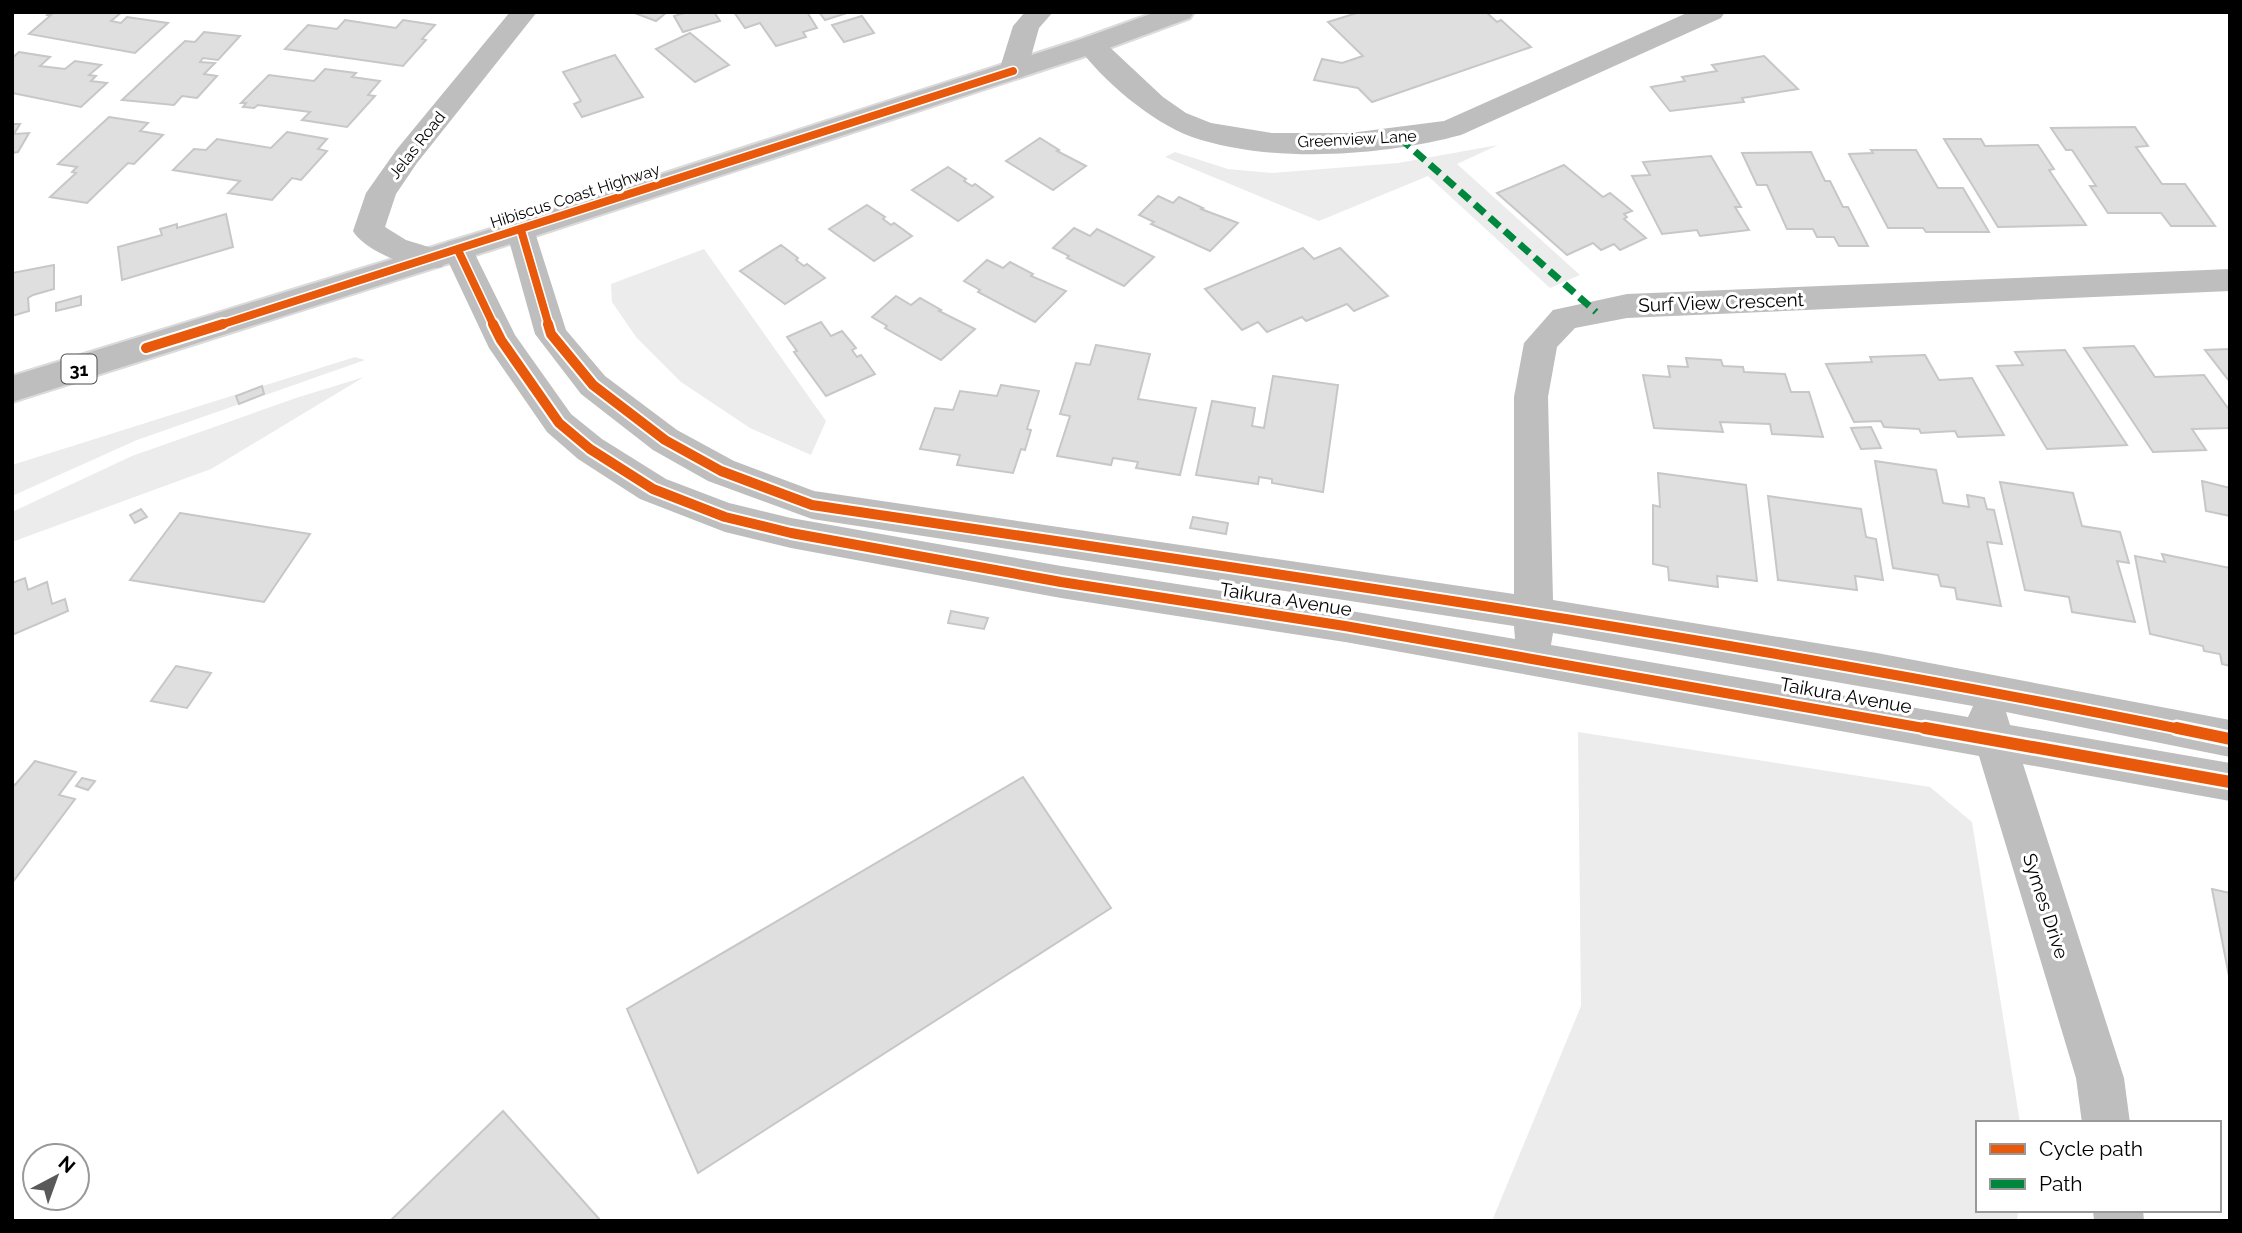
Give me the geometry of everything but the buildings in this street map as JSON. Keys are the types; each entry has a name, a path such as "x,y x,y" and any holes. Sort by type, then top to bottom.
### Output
{"street":[{"name":"Jelas Road","path":"444,255 394,248 368,231 381,193 407,156 524,12"},
{"path":"1013,71 1026,26 1040,12"},
{"name":"Hibiscus Coast Highway","path":"12,389 444,255 1013,71 1181,12"},
{"name":"Greenview Lane","path":"1091,45 1156,106 1179,121 1205,130 1270,142 1335,143 1413,138 1451,129 1712,12"},
{"name":"Taikura Avenue","path":"521,230 551,334 593,385 665,440 721,471 812,505 1533,614 1982,689 2230,739"},
{"name":"Taikura Avenue","path":"444,255 559,423 590,449 653,489 725,517 791,533 1061,582 1535,659 2230,782"},
{"name":"Surf View Crescent","path":"1535,659 1531,397 1541,343 1565,318 1626,306 2230,280"},
{"name":"Symes Drive","path":"1982,689 1993,740 2100,1078 2106,1121"}],"shaded area":[{"path":"1498,145 1457,164 1580,275 1550,288 1428,176 1319,221 1165,157 1175,152 1228,169 1272,173 1398,163"},
{"path":"704,249 826,421 811,455 750,428 681,382 636,337 612,302 611,284"},
{"path":"355,357 365,360 137,440 12,496 12,465"},
{"path":"364,377 211,469 12,542 12,512 132,456"},
{"path":"1578,732 1930,787 1972,822 2020,1121 1976,1121 1976,1212 2018,1212 2017,1221 1492,1221 1581,1006"}],"marked path":[{"path":"1400,138 1596,312"}],"cycle path":[{"path":"146,348 1013,71"},
{"path":"521,230 551,334 593,385 665,440 721,471 812,505 1700,640 2054,703 2230,739"},
{"path":"458,250 501,340 559,423 590,449 653,489 725,517 791,533 1061,582 1345,626 2230,782"}]}
